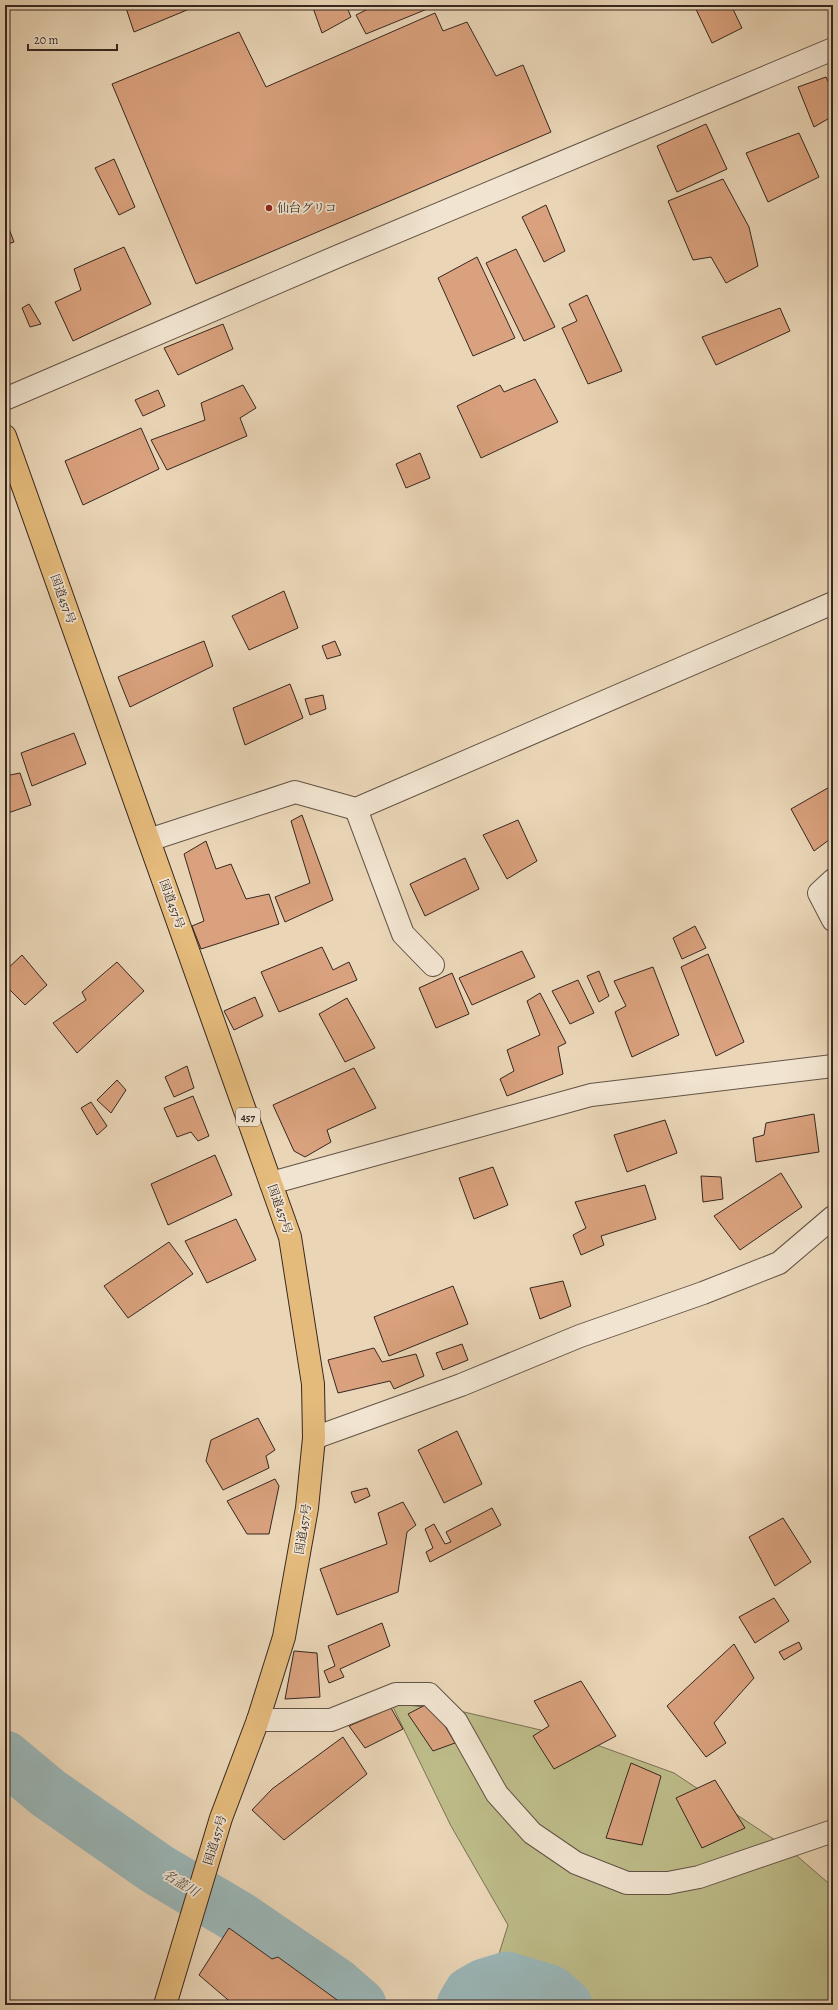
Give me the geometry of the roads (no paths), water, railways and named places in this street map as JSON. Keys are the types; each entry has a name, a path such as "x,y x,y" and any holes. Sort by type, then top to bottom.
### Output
{"highway":[{"name":"国道457号","path":"5,436 290,1237 313,1384 314,1438 307,1508 284,1637 258,1720 222,1818 165,2005"}],"street":[{"path":"5,399 348,252 833,49"},
{"path":"149,840 296,792 356,809 833,603"},
{"path":"356,809 403,934 433,964"},
{"path":"833,880 819,893 833,920"},
{"path":"271,1183 591,1095 833,1066"},
{"path":"314,1438 461,1385 580,1336 703,1293 779,1262 833,1217"},
{"path":"258,1720 331,1720 396,1694 430,1694 456,1721 497,1794 532,1833 576,1863 626,1883 668,1883 699,1878 833,1831"}],"waterway":[{"name":"名蓋川","path":"5,1757 48,1793 157,1869 238,1917 336,1984 360,2005"},
{"name":"名蓋川","path":"463,2005 470,1993 484,1985 507,1978 550,1991 566,2005"}],"place":[{"name":"仙台グリコ","path":"269,208"}]}
